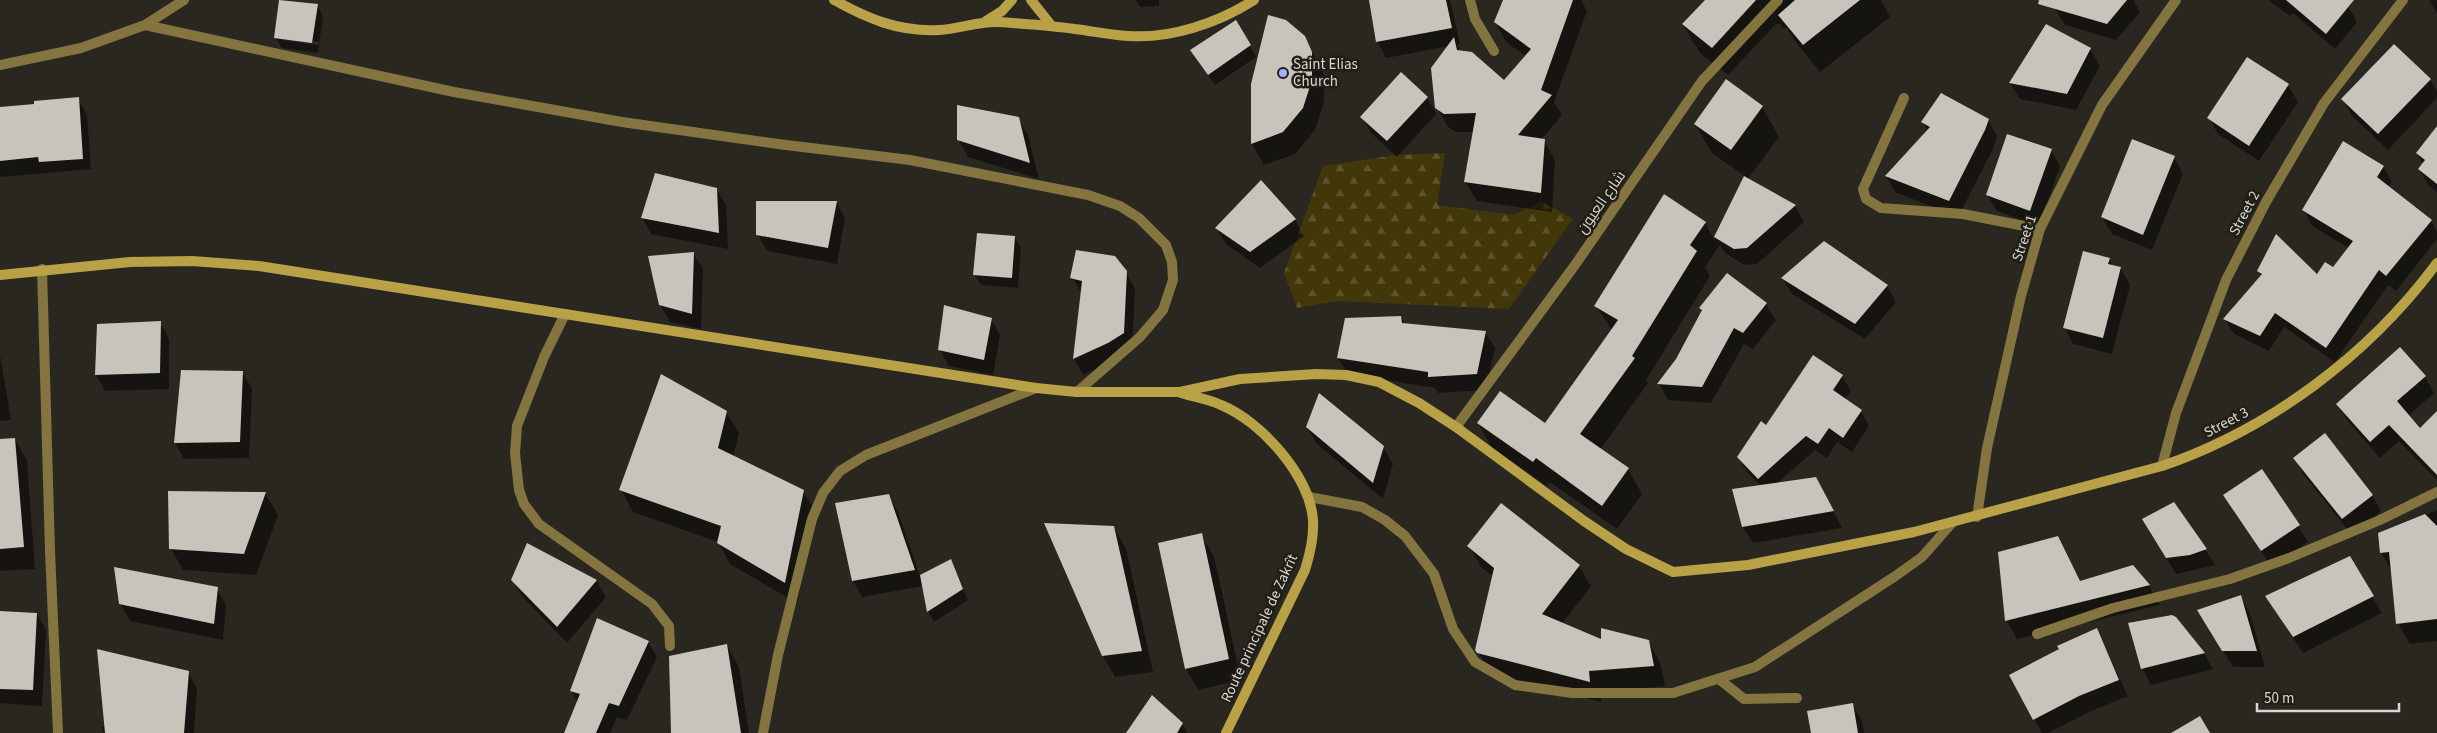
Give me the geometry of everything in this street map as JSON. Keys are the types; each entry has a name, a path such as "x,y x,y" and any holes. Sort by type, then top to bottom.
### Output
{"street":[{"path":"0,65 81,48 145,26 184,0"},
{"path":"834,0 885,25 938,30 984,22 1051,25 1128,36 1156,35 1182,30 1234,12 1254,0"},
{"path":"984,22 1002,10 1012,0"},
{"path":"1031,0 1051,25"},
{"path":"1470,0 1475,19 1494,51"},
{"name":"شارع العيون","path":"1456,427 1576,265 1702,81 1778,0"},
{"name":"Street 1","path":"1977,517 1987,448 2021,296 2040,229 2102,105 2176,0"},
{"name":"Street 2","path":"2162,466 2176,413 2226,280 2266,202 2324,103 2403,0"},
{"path":"145,26 454,92 622,122 910,160 1088,195 1120,206 1139,218 1166,244 1172,262 1173,280 1163,310 1140,337 1077,392"},
{"path":"1904,98 1863,189 1866,199 1881,208 1963,214 2040,229"},
{"path":"0,275 42,269 130,262 192,260 259,266 1036,388 1077,392 1180,392"},
{"name":"Street 3","path":"1180,392 1240,379 1316,374 1346,375 1378,382 1419,403 1456,427 1584,522 1626,549 1673,572 1748,565 1977,517 2192,456 2238,434 2315,385 2364,344 2397,312 2437,263"},
{"path":"42,269 50,552 58,733"},
{"path":"565,314 544,357 517,426 515,453 519,490 524,504 539,524 652,604 669,626 670,646"},
{"path":"763,733 778,656 812,519 823,493 840,471 874,451 1036,388"},
{"name":"Route principale de Zakrît","path":"1180,392 1222,405 1255,426 1278,450 1299,477 1309,497 1313,520 1312,538 1305,570 1226,733"},
{"path":"2037,634 2113,608 2230,579 2289,558 2380,520 2437,492"},
{"path":"1309,497 1362,507 1385,520 1405,536 1434,574 1453,629 1475,662 1516,685 1572,693 1621,691 1673,693 1755,667 1922,557 1952,523"},
{"path":"1719,679 1744,698 1797,698"}],"green space":[{"path":"1445,153 1437,205 1514,215 1541,201 1573,219 1509,309 1338,301 1297,308 1284,273 1323,166 1396,155"}],"building":[{"path":"279,0 318,4 312,43 274,38"},
{"path":"1369,0 1446,0 1452,28 1376,42"},
{"path":"1503,0 1573,0 1541,90 1552,95 1518,135 1545,139 1541,193 1464,182 1476,113 1444,114 1435,108 1431,68 1454,37 1457,50 1472,52 1504,80 1531,49 1494,22"},
{"path":"1705,0 1756,0 1712,48 1682,24"},
{"path":"1795,0 1860,0 1803,45 1778,15"},
{"path":"2039,0 2127,0 2107,24 2038,4"},
{"path":"2286,0 2354,0 2326,34"},
{"name":"Saint Elias Church","path":"1268,15 1286,20 1305,36 1312,52 1312,80 1303,108 1283,132 1251,144 1251,84"},
{"path":"1236,20 1251,45 1208,75 1190,50"},
{"path":"2046,24 2091,48 2067,94 2009,83"},
{"path":"2394,44 2431,79 2378,134 2341,99"},
{"path":"2247,57 2289,84 2249,146 2207,118"},
{"path":"1401,72 1428,97 1387,141 1360,117"},
{"path":"1726,79 1763,106 1731,150 1694,124"},
{"path":"1941,93 1989,119 1949,201 1885,176 1930,127 1921,122"},
{"path":"79,97 83,159 39,162 38,157 0,161 0,107 34,104 34,101"},
{"path":"957,105 1019,117 1030,163 957,140"},
{"path":"2437,126 2437,184 2418,169 2425,160 2416,153"},
{"path":"2007,134 2052,149 2030,211 1986,195"},
{"path":"2132,139 2175,156 2143,235 2101,217"},
{"path":"2343,141 2384,166 2377,177 2432,220 2386,276 2379,270 2326,348 2275,313 2260,336 2223,319 2262,274 2257,271 2276,234 2317,274 2325,262 2333,267 2353,241 2302,210"},
{"path":"655,173 717,188 719,233 641,218"},
{"path":"1744,176 1796,205 1747,248 1734,249 1714,237"},
{"path":"1261,180 1296,219 1250,252 1215,228"},
{"path":"1664,194 1706,222 1690,245 1697,251 1632,356 1635,358 1580,434 1629,468 1602,506 1536,458 1533,462 1477,423 1500,391 1545,423 1618,320 1594,306"},
{"path":"756,201 837,201 828,248 756,235"},
{"path":"977,233 1015,236 1012,278 973,275"},
{"path":"1824,241 1888,285 1855,324 1781,278"},
{"path":"1076,250 1115,256 1127,271 1124,333 1108,343 1073,359 1082,281 1070,278"},
{"path":"2083,251 2110,258 2108,264 2121,267 2103,338 2063,328"},
{"path":"694,252 692,314 659,305 648,256"},
{"path":"1727,273 1767,303 1743,333 1734,328 1702,387 1657,384 1676,359 1702,310 1699,308"},
{"path":"944,305 992,318 984,360 938,350"},
{"path":"1401,316 1402,323 1486,331 1477,374 1428,377 1428,372 1337,358 1345,318"},
{"path":"161,321 160,373 95,375 97,324"},
{"path":"2400,347 2426,376 2397,401 2420,428 2437,411 2437,475 2389,425 2370,442 2336,404"},
{"path":"1813,355 1843,375 1833,390 1862,410 1843,438 1829,428 1818,444 1806,436 1758,479 1737,457 1761,421 1766,425"},
{"path":"181,370 243,371 240,442 174,443"},
{"path":"661,374 727,411 718,448 804,490 785,583 717,543 721,526 619,490"},
{"path":"1319,393 1384,446 1373,483 1306,427"},
{"path":"2325,433 2373,495 2342,519 2293,458"},
{"path":"15,438 24,547 0,549 0,439"},
{"path":"2262,469 2300,525 2261,551 2223,495"},
{"path":"1816,477 1834,511 1742,527 1732,489"},
{"path":"168,491 266,492 244,554 169,549"},
{"path":"889,494 915,570 852,581 835,503"},
{"path":"2174,502 2207,549 2190,555 2166,558 2142,519"},
{"path":"1501,503 1580,565 1542,614 1601,639 1601,628 1649,640 1654,666 1589,671 1590,682 1477,653 1475,650 1494,568 1467,546"},
{"path":"2425,514 2437,526 2437,619 2396,624 2389,552 2380,553 2378,533"},
{"path":"1044,523 1114,526 1142,651 1102,656"},
{"path":"1202,533 1229,659 1185,669 1158,543"},
{"path":"2058,536 2080,581 2133,565 2150,585 2005,621 1998,552"},
{"path":"527,543 597,580 557,627 511,580"},
{"path":"2350,556 2374,596 2293,637 2265,596"},
{"path":"951,559 963,589 927,612 920,575"},
{"path":"114,567 218,587 214,624 119,604"},
{"path":"2241,595 2257,651 2222,651 2197,610"},
{"path":"0,611 37,613 33,690 0,689"},
{"path":"2172,615 2176,617 2205,653 2141,669 2128,623"},
{"path":"597,618 649,641 619,706 609,703 596,733 564,733 580,694 570,691"},
{"path":"2097,628 2119,680 2079,696 2033,720 2009,675 2059,649 2057,646"},
{"path":"727,644 741,733 671,733 669,656"},
{"path":"97,649 189,671 184,733 105,733"},
{"path":"1152,695 1183,723 1177,733 1126,733"},
{"path":"1853,703 1858,733 1811,733 1807,711"},
{"path":"2200,716 2210,733 2171,733"}],"place":[{"name":"Saint Elias Church","path":"1283,73"}]}
